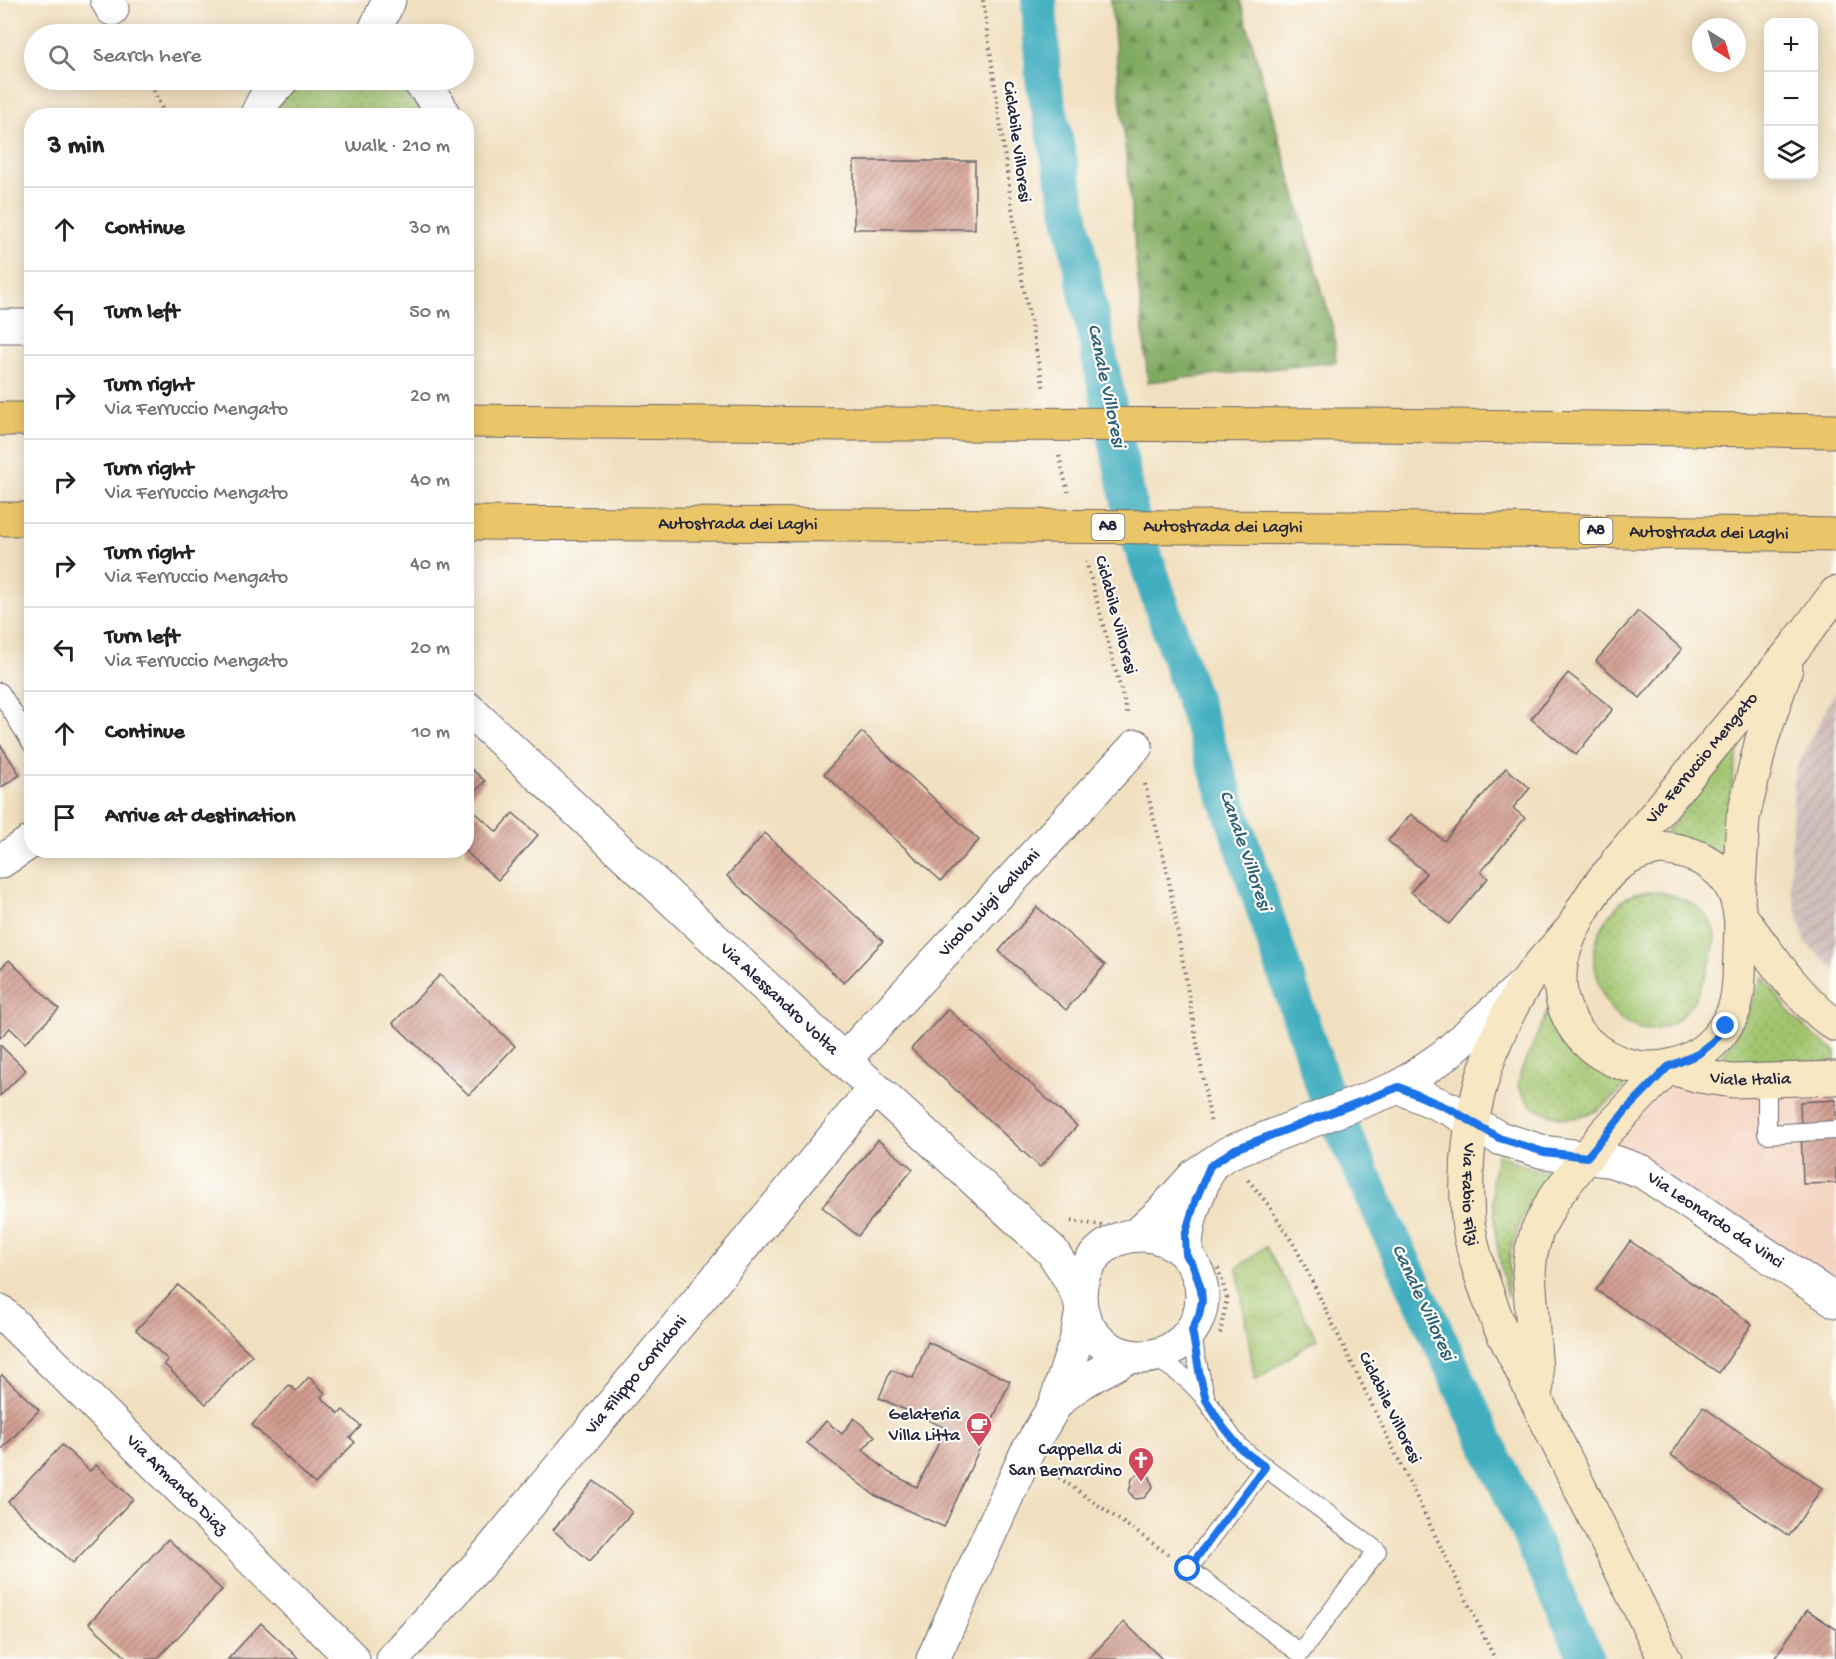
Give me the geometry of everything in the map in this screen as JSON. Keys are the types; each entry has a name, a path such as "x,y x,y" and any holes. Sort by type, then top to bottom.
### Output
{"highway":[{"path":"0,419 24,419"},
{"path":"474,422 1369,425 1836,431"},
{"path":"0,519 24,519"},
{"name":"Autostrada dei Laghi","path":"474,523 1357,528 1836,535"}],"street":[{"path":"378,24 390,0"},
{"path":"390,0 392,24"},
{"path":"260,108 273,90"},
{"path":"426,90 440,108"},
{"path":"0,326 24,326"},
{"name":"Via Ferruccio Mengato","path":"1611,868 1794,648 1836,593"},
{"name":"Via Ferruccio Mengato","path":"1739,910 1743,818 1752,775 1762,739 1794,648"},
{"name":"Via Alessandro Volta","path":"474,714 874,1089 1052,1251 1068,1275 1081,1305"},
{"name":"Vicolo Luigi Galvani","path":"844,1060 1136,746"},
{"path":"0,862 24,846"},
{"path":"1739,910 1739,975 1736,1003 1726,1026 1712,1043 1698,1054 1668,1067 1652,1069 1618,1063 1600,1054 1581,1038 1569,1019 1562,998 1560,976 1570,931 1589,898 1611,868 1633,854 1661,848 1679,849 1696,855 1712,865 1728,882 1739,910 1780,967 1822,1016 1836,1025"},
{"name":"Via Fabio Filzi","path":"1570,931 1524,985 1504,1022 1491,1054 1480,1088 1466,1166 1468,1226 1480,1274 1498,1323 1665,1659"},
{"path":"1137,1235 1161,1213 1195,1175 1210,1166 1244,1161 1399,1087 1445,1055 1524,985"},
{"path":"1399,1087 1452,1110 1499,1138 1544,1152 1587,1157 1627,1109 1668,1067"},
{"name":"Viale Italia","path":"1668,1067 1699,1076 1733,1081 1836,1078"},
{"name":"Via Filippo Corridoni","path":"393,1659 482,1561 874,1089"},
{"name":"Via Fabio Filzi","path":"1538,1400 1529,1273 1531,1253 1537,1231 1554,1198 1587,1157"},
{"name":"Via Leonardo da Vinci","path":"1587,1157 1612,1161 1643,1172 1836,1301"},
{"path":"1200,1257 1185,1235 1195,1202 1210,1166"},
{"path":"1055,1405 1076,1341 1083,1278 1090,1263 1100,1252 1120,1239 1137,1235 1161,1238 1200,1257"},
{"path":"933,1659 1026,1454 1055,1405 1077,1385 1140,1356 1165,1352 1180,1342 1206,1332 1199,1315 1202,1301 1201,1289 1193,1265 1200,1257"},
{"path":"1081,1305 1086,1322 1099,1340 1109,1348 1140,1356"},
{"name":"Via Armando Diaz","path":"0,1311 353,1659"}],"lane":[{"path":"0,692 24,731"},
{"path":"1767,1081 1767,1134 1836,1130"},
{"path":"1206,1332 1195,1353 1206,1400"},
{"path":"1140,1356 1182,1375 1206,1400 1240,1448 1377,1551 1300,1653 1188,1569 1265,1467"}],"path":[{"name":"Ciclabile Villoresi","path":"983,0 1022,280 1046,397"},
{"path":"153,90 162,108"},
{"path":"1058,455 1070,500"},
{"name":"Ciclabile Villoresi","path":"1085,556 1167,870 1212,1129"},
{"name":"Ciclabile Villoresi","path":"1244,1161 1267,1203 1296,1248 1495,1659"},
{"path":"1240,1182 1244,1161"},
{"path":"1200,1257 1227,1298 1206,1332"},
{"path":"1026,1454 1188,1569"}],"shaded area":[{"path":"1836,690 1836,969 1806,944 1790,887 1794,773"},
{"path":"1664,1077 1689,1091 1836,1085 1836,1288 1608,1144"}],"green space":[{"path":"1111,0 1240,0 1334,332 1336,362 1148,382"},
{"path":"294,90 401,90 420,108 277,108"},
{"path":"1740,741 1727,811 1726,855 1665,834"},
{"path":"1651,891 1670,894 1697,907 1710,922 1715,937 1708,969 1691,1004 1683,1015 1672,1023 1649,1030 1629,1024 1612,1010 1601,989 1594,958 1601,930 1618,905 1633,894"},
{"path":"1763,976 1792,1016 1818,1039 1836,1051 1836,1062 1714,1066 1742,1023"},
{"path":"1549,1008 1588,1063 1625,1086 1599,1109 1589,1114 1568,1118 1537,1109 1526,1100 1518,1087 1521,1071"},
{"path":"1497,1154 1519,1164 1555,1174 1540,1186 1521,1220 1510,1253 1507,1298 1496,1239 1492,1181"},
{"path":"1266,1246 1317,1339 1255,1380 1237,1268"}],"building":[{"path":"854,161 975,161 975,229 854,229"},
{"path":"1638,611 1682,649 1640,698 1596,661"},
{"path":"1568,673 1613,709 1576,755 1531,719"},
{"path":"862,732 979,840 941,881 824,774"},
{"path":"0,744 20,775 0,788"},
{"path":"1506,768 1530,788 1513,808 1525,818 1481,872 1488,878 1449,924 1411,892 1426,873 1388,841 1411,814 1444,841"},
{"path":"474,771 485,781 474,793"},
{"path":"474,811 497,832 513,813 538,835 498,880 473,858"},
{"path":"765,833 883,941 844,983 727,876"},
{"path":"1037,907 1105,965 1066,1010 999,951"},
{"path":"9,960 59,1009 25,1043 10,1028 0,1038 0,969"},
{"path":"440,975 515,1046 469,1095 393,1023"},
{"path":"948,1009 1077,1126 1040,1167 911,1049"},
{"path":"0,1045 26,1070 0,1096"},
{"path":"1836,1100 1836,1183 1803,1184 1800,1102"},
{"path":"878,1140 913,1169 858,1236 822,1207"},
{"path":"1630,1241 1752,1324 1719,1373 1596,1290"},
{"path":"178,1285 252,1355 206,1404 164,1364 168,1360 136,1330"},
{"path":"928,1342 1010,1381 944,1527 874,1495 807,1443 826,1421 842,1434 854,1418 875,1436 863,1450 888,1472 917,1487 946,1428 879,1398 891,1370 913,1378"},
{"path":"2,1375 39,1410 0,1451 0,1377"},
{"path":"309,1377 325,1393 321,1397 339,1414 343,1410 361,1426 350,1438 355,1442 315,1484 252,1425 289,1385 296,1391"},
{"path":"1703,1407 1822,1488 1789,1536 1671,1455"},
{"path":"62,1445 90,1471 96,1465 133,1499 73,1563 8,1502"},
{"name":"Cappella di San Bernardino","path":"1138,1473 1150,1477 1153,1487 1144,1498 1135,1499 1129,1492 1132,1479"},
{"path":"594,1481 632,1512 590,1561 553,1530"},
{"path":"168,1539 222,1590 157,1659 128,1659 89,1623"},
{"path":"1807,1610 1836,1629 1836,1659 1774,1659"},
{"path":"1124,1622 1162,1659 1088,1659"},
{"path":"261,1623 299,1659 228,1659"}],"waterway":[{"name":"Canale Villoresi","path":"1039,0 1043,79 1132,518 1327,1097 1587,1659"}],"place":[{"name":"Gelateria Villa Litta","path":"979,1448"},
{"name":"Cappella di San Bernardino","path":"1141,1483"}],"route":[{"path":"1188,1569 1265,1467 1240,1448 1206,1400 1195,1353 1192,1330 1199,1315 1202,1301 1201,1289 1199,1276 1186,1255 1185,1235 1195,1202 1210,1166 1242,1146 1399,1087 1452,1110 1499,1138 1544,1152 1587,1157 1606,1132 1668,1067 1698,1054 1712,1043 1726,1026"}]}
